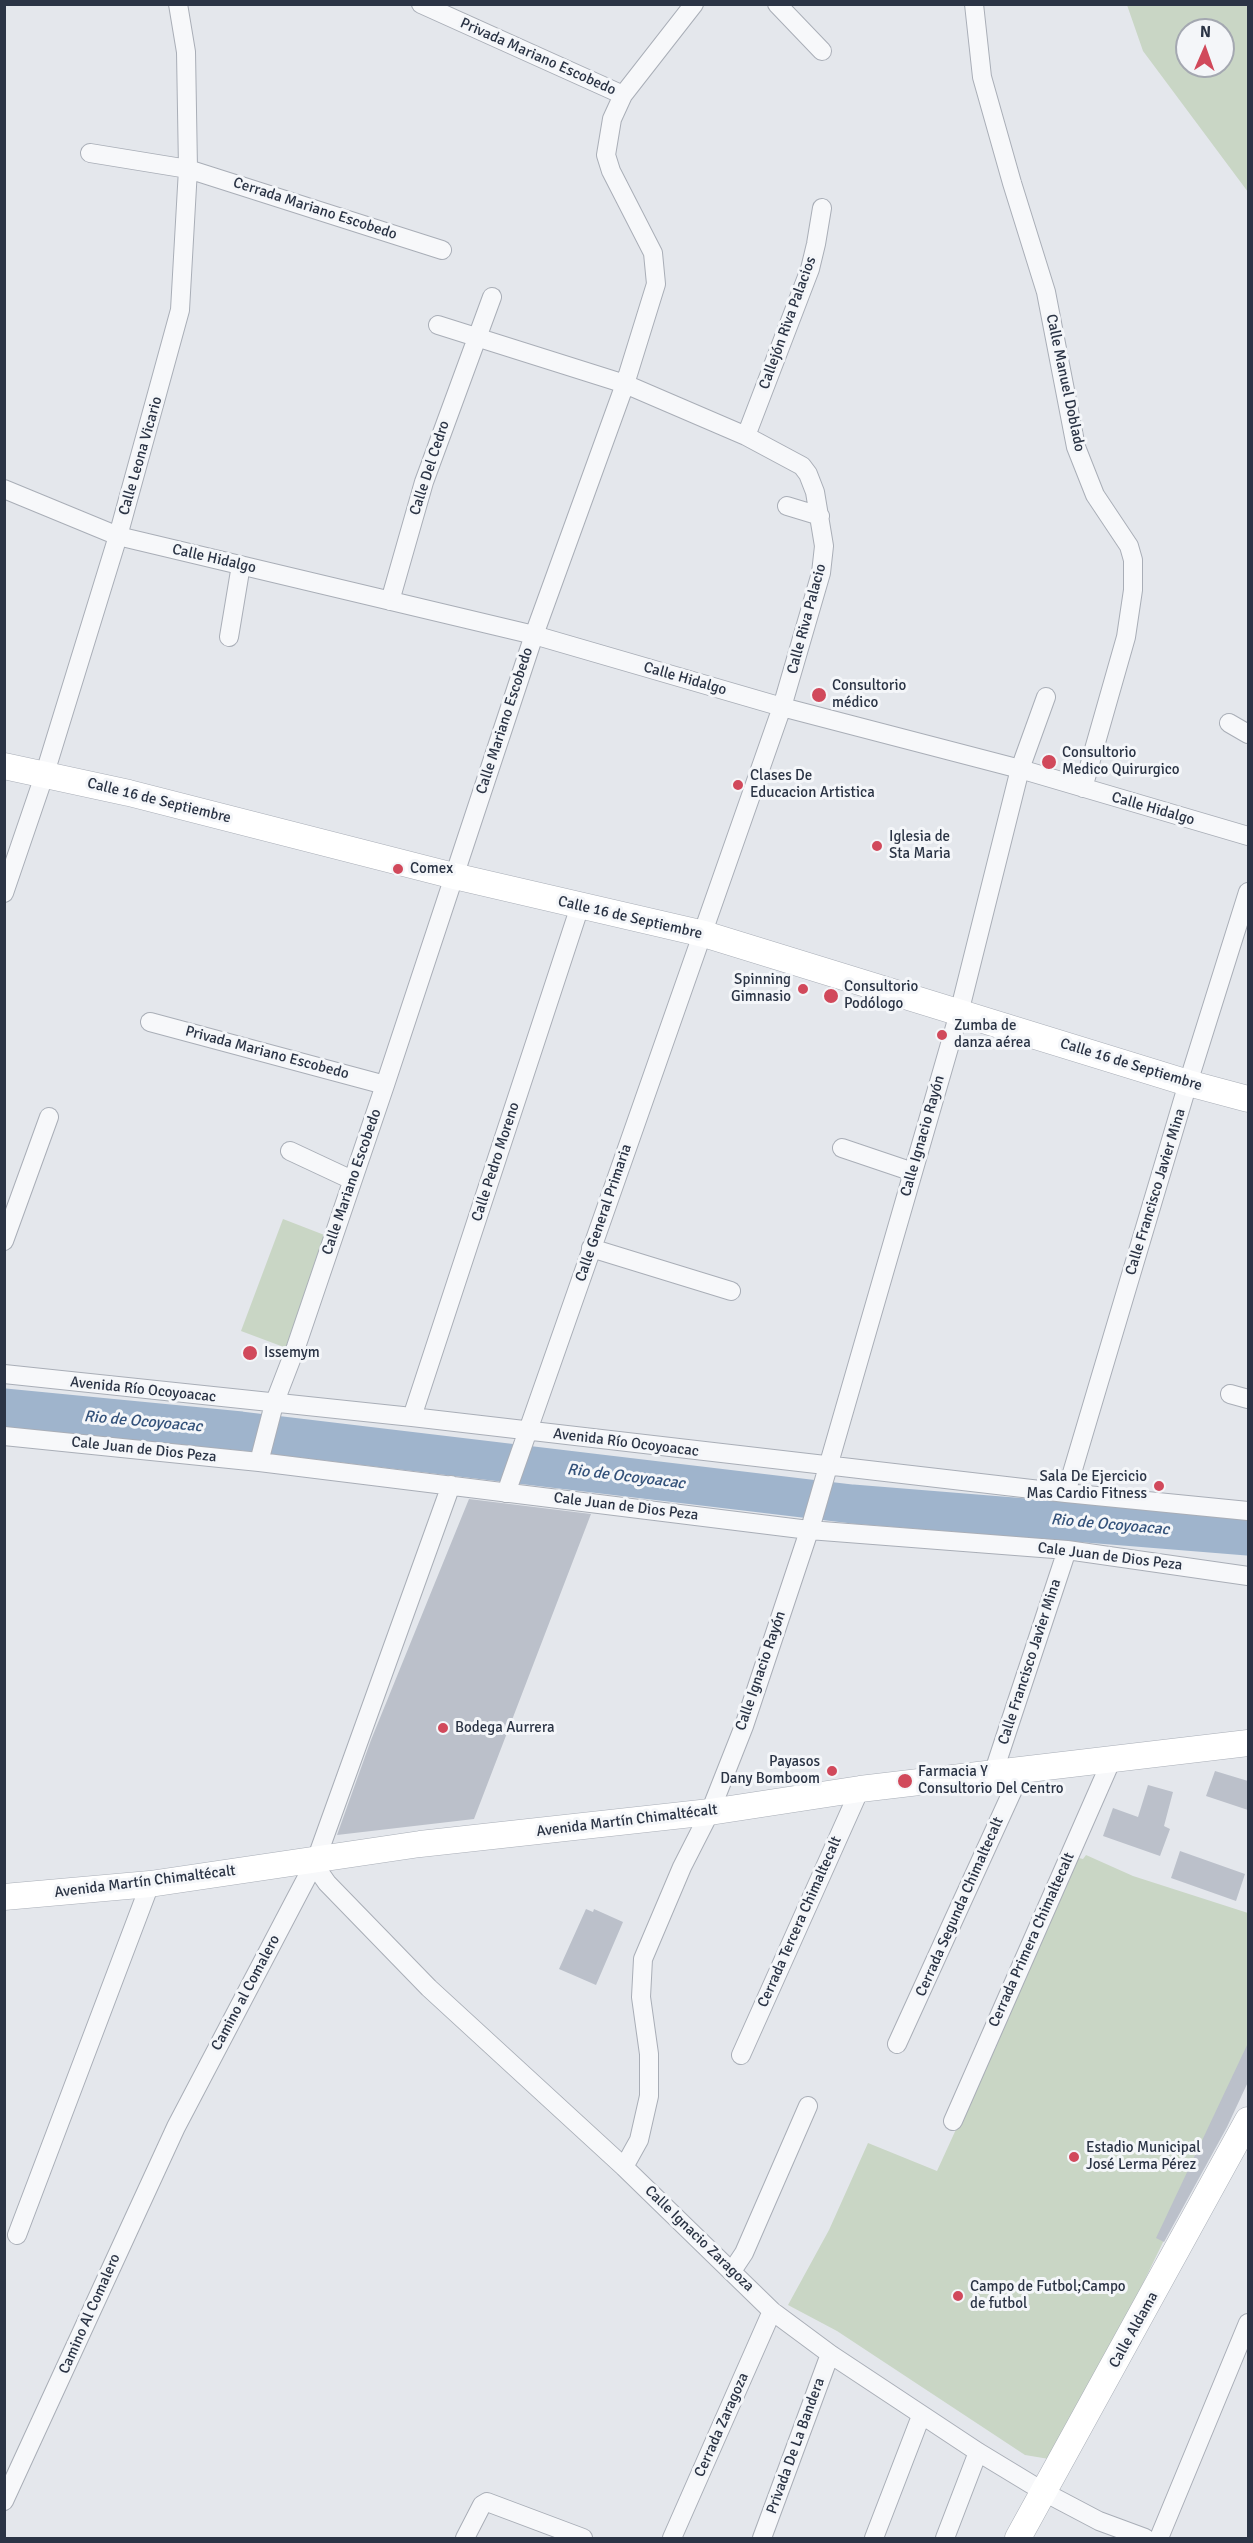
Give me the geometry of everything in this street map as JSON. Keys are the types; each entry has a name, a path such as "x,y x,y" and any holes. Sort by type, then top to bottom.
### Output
{"main road":[{"name":"Calle 16 de Septiembre","path":"4,766 45,773 453,876 704,934 1188,1083 1248,1099"},
{"name":"Avenida Martín Chimaltécalt","path":"4,1897 150,1884 420,1844 710,1812 860,1789 1248,1743"},
{"name":"Calle Aldama","path":"1018,2538 1248,2120"}],"street":[{"name":"Calle Leona Vicario","path":"4,893 45,773 118,536 180,310 188,169 186,52 178,4"},
{"name":"Privada Mariano Escobedo","path":"421,4 623,95"},
{"name":"Calle Mariano Escobedo","path":"260,1457 273,1409 385,1085 534,635 625,384 652,299 656,273 653,253 611,171 606,155 612,119 623,95 694,4"},
{"path":"777,4 822,51"},
{"name":"Calle Manuel Doblado","path":"974,4 982,77 1046,292 1077,447 1095,495 1129,546 1133,560 1134,590 1126,638 1083,788"},
{"name":"Cerrada Mariano Escobedo","path":"90,153 188,169 442,250"},
{"name":"Callejón Riva Palacios","path":"746,436 810,269 822,208"},
{"name":"Calle Del Cedro","path":"390,601 424,482 475,337 492,297"},
{"name":"Calle Riva Palacio","path":"438,325 625,384 746,436 806,470 813,484 820,516 824,560 782,707 704,934"},
{"name":"Calle Hidalgo","path":"4,489 118,536 534,635 782,707 1020,769 1248,836"},
{"path":"787,506 820,516"},
{"path":"230,637 241,565"},
{"name":"Calle Ignacio Rayón","path":"624,2167 639,2140 649,2096 648,2054 641,1997 643,1959 682,1867 710,1812 744,1726 811,1526 959,1013 1020,769 1046,697"},
{"path":"1229,723 1248,734"},
{"name":"Calle Francisco Javier Mina","path":"1066,1493 1188,1083 1248,892"},
{"name":"Calle Pedro Moreno","path":"412,1417 580,906"},
{"name":"Calle General Primaria","path":"508,1489 591,1248 704,934"},
{"name":"Privada Mariano Escobedo","path":"150,1022 385,1085"},
{"path":"4,1241 49,1117"},
{"path":"842,1148 913,1172"},
{"path":"290,1151 352,1180"},
{"path":"591,1248 731,1291"},
{"name":"Avenida Río Ocoyoacac","path":"4,1374 273,1409 412,1417 526,1439 828,1471 1248,1511"},
{"path":"1230,1394 1248,1399"},
{"name":"Cale Juan de Dios Peza","path":"4,1436 260,1457 452,1485 508,1489 811,1526 1067,1550 1248,1576"},
{"name":"Camino al Comalero","path":"176,2127 316,1860 452,1485"},
{"name":"Calle Francisco Javier Mina","path":"993,1774 1067,1550"},
{"name":"Cerrada Primera Chimaltecalt","path":"953,2121 1112,1759"},
{"name":"Cerrada Segunda Chimaltecalt","path":"897,2044 1022,1770"},
{"name":"Cerrada Tercera Chimaltecalt","path":"741,2055 860,1789"},
{"name":"Calle Ignacio Zaragoza","path":"316,1860 320,1873 327,1883 429,1988 624,2167 772,2311 830,2354 978,2452 1044,2492 1099,2521 1145,2538"},
{"path":"17,2235 150,1884"},
{"path":"732,2271 744,2253 808,2106"},
{"name":"Camino Al Comalero","path":"4,2501 176,2127"},
{"name":"Cerrada Zaragoza","path":"672,2538 772,2311"},
{"path":"1159,2538 1248,2323"},
{"name":"Privada De La Bandera","path":"762,2538 830,2354"},
{"path":"874,2538 921,2416"},
{"path":"945,2538 978,2452"},
{"path":"465,2538 482,2505 487,2502 583,2538"}],"green space":[{"path":"1127,5 1248,5 1248,192 1143,51"},
{"path":"283,1219 327,1236 289,1349 241,1331"},
{"name":"Estadio Municipal José Lerma Pérez","path":"1086,1855 1133,1876 1248,1913 1248,2067 1132,2306 1049,2459 1025,2455 837,2331 788,2305 829,2230 868,2143 937,2171 1026,1976 1075,1857 1083,1859"}],"building":[{"name":"Bodega Aurrera","path":"469,1499 591,1514 474,1819 337,1835 371,1740"},
{"path":"1215,1771 1248,1781 1248,1810 1206,1796"},
{"path":"1148,1785 1173,1792 1164,1826 1170,1829 1160,1856 1103,1836 1113,1808 1138,1817"},
{"path":"1180,1851 1245,1874 1236,1901 1171,1878"},
{"path":"586,1909 593,1912 594,1909 623,1922 596,1985 559,1969"},
{"path":"1248,2043 1248,2082 1227,2127 1164,2242 1156,2238"}],"waterway":[{"name":"Rio de Ocoyoacac","path":"4,1408 241,1431 852,1504 1248,1536"}],"place":[{"name":"Consultorio médico","path":"819,695"},
{"name":"Consultorio Medico Quirurgico","path":"1049,762"},
{"name":"Clases De Educacion Artistica","path":"738,785"},
{"name":"Iglesia de Sta Maria","path":"877,846"},
{"name":"Comex","path":"398,869"},
{"name":"Spinning Gimnasio","path":"803,989"},
{"name":"Consultorio Podólogo","path":"831,996"},
{"name":"Zumba de danza aérea","path":"942,1035"},
{"name":"Issemym","path":"250,1353"},
{"name":"Sala De Ejercicio Mas Cardio Fitness","path":"1159,1486"},
{"name":"Bodega Aurrera","path":"443,1728"},
{"name":"Payasos Dany Bomboom","path":"832,1771"},
{"name":"Farmacia Y Consultorio Del Centro","path":"905,1781"},
{"name":"Estadio Municipal José Lerma Pérez","path":"1074,2157"},
{"name":"Campo de Futbol;Campo de futbol","path":"958,2296"}]}
